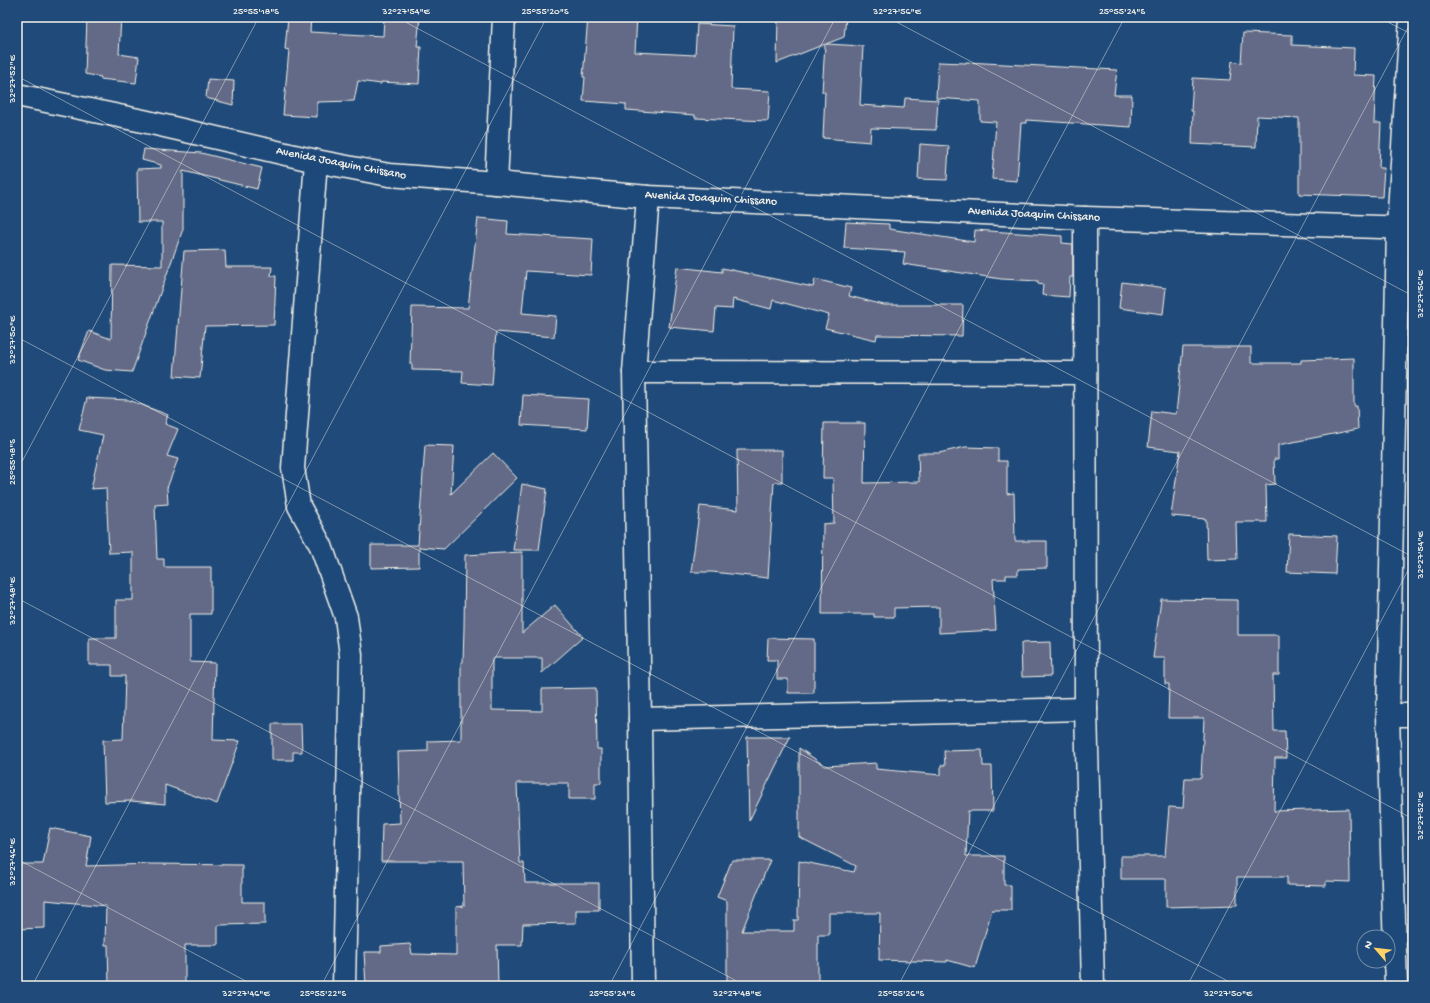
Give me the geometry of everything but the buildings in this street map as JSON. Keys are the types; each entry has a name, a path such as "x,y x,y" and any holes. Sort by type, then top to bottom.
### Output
{"street":[{"path":"496,183 504,17"},
{"path":"1396,986 1388,715 1403,484 1406,228 1412,17"},
{"name":"Avenida Joaquim Chissano","path":"17,95 143,121 316,161 389,175 648,197 1085,218 1406,228"},
{"path":"316,161 293,468 299,506 321,546 346,617 351,656 344,986"},
{"path":"643,986 634,372 648,197"},
{"path":"1085,218 1086,709 1093,986"},
{"path":"634,372 1085,373"},
{"path":"640,718 1086,709"},
{"path":"1388,715 1413,715"}]}
